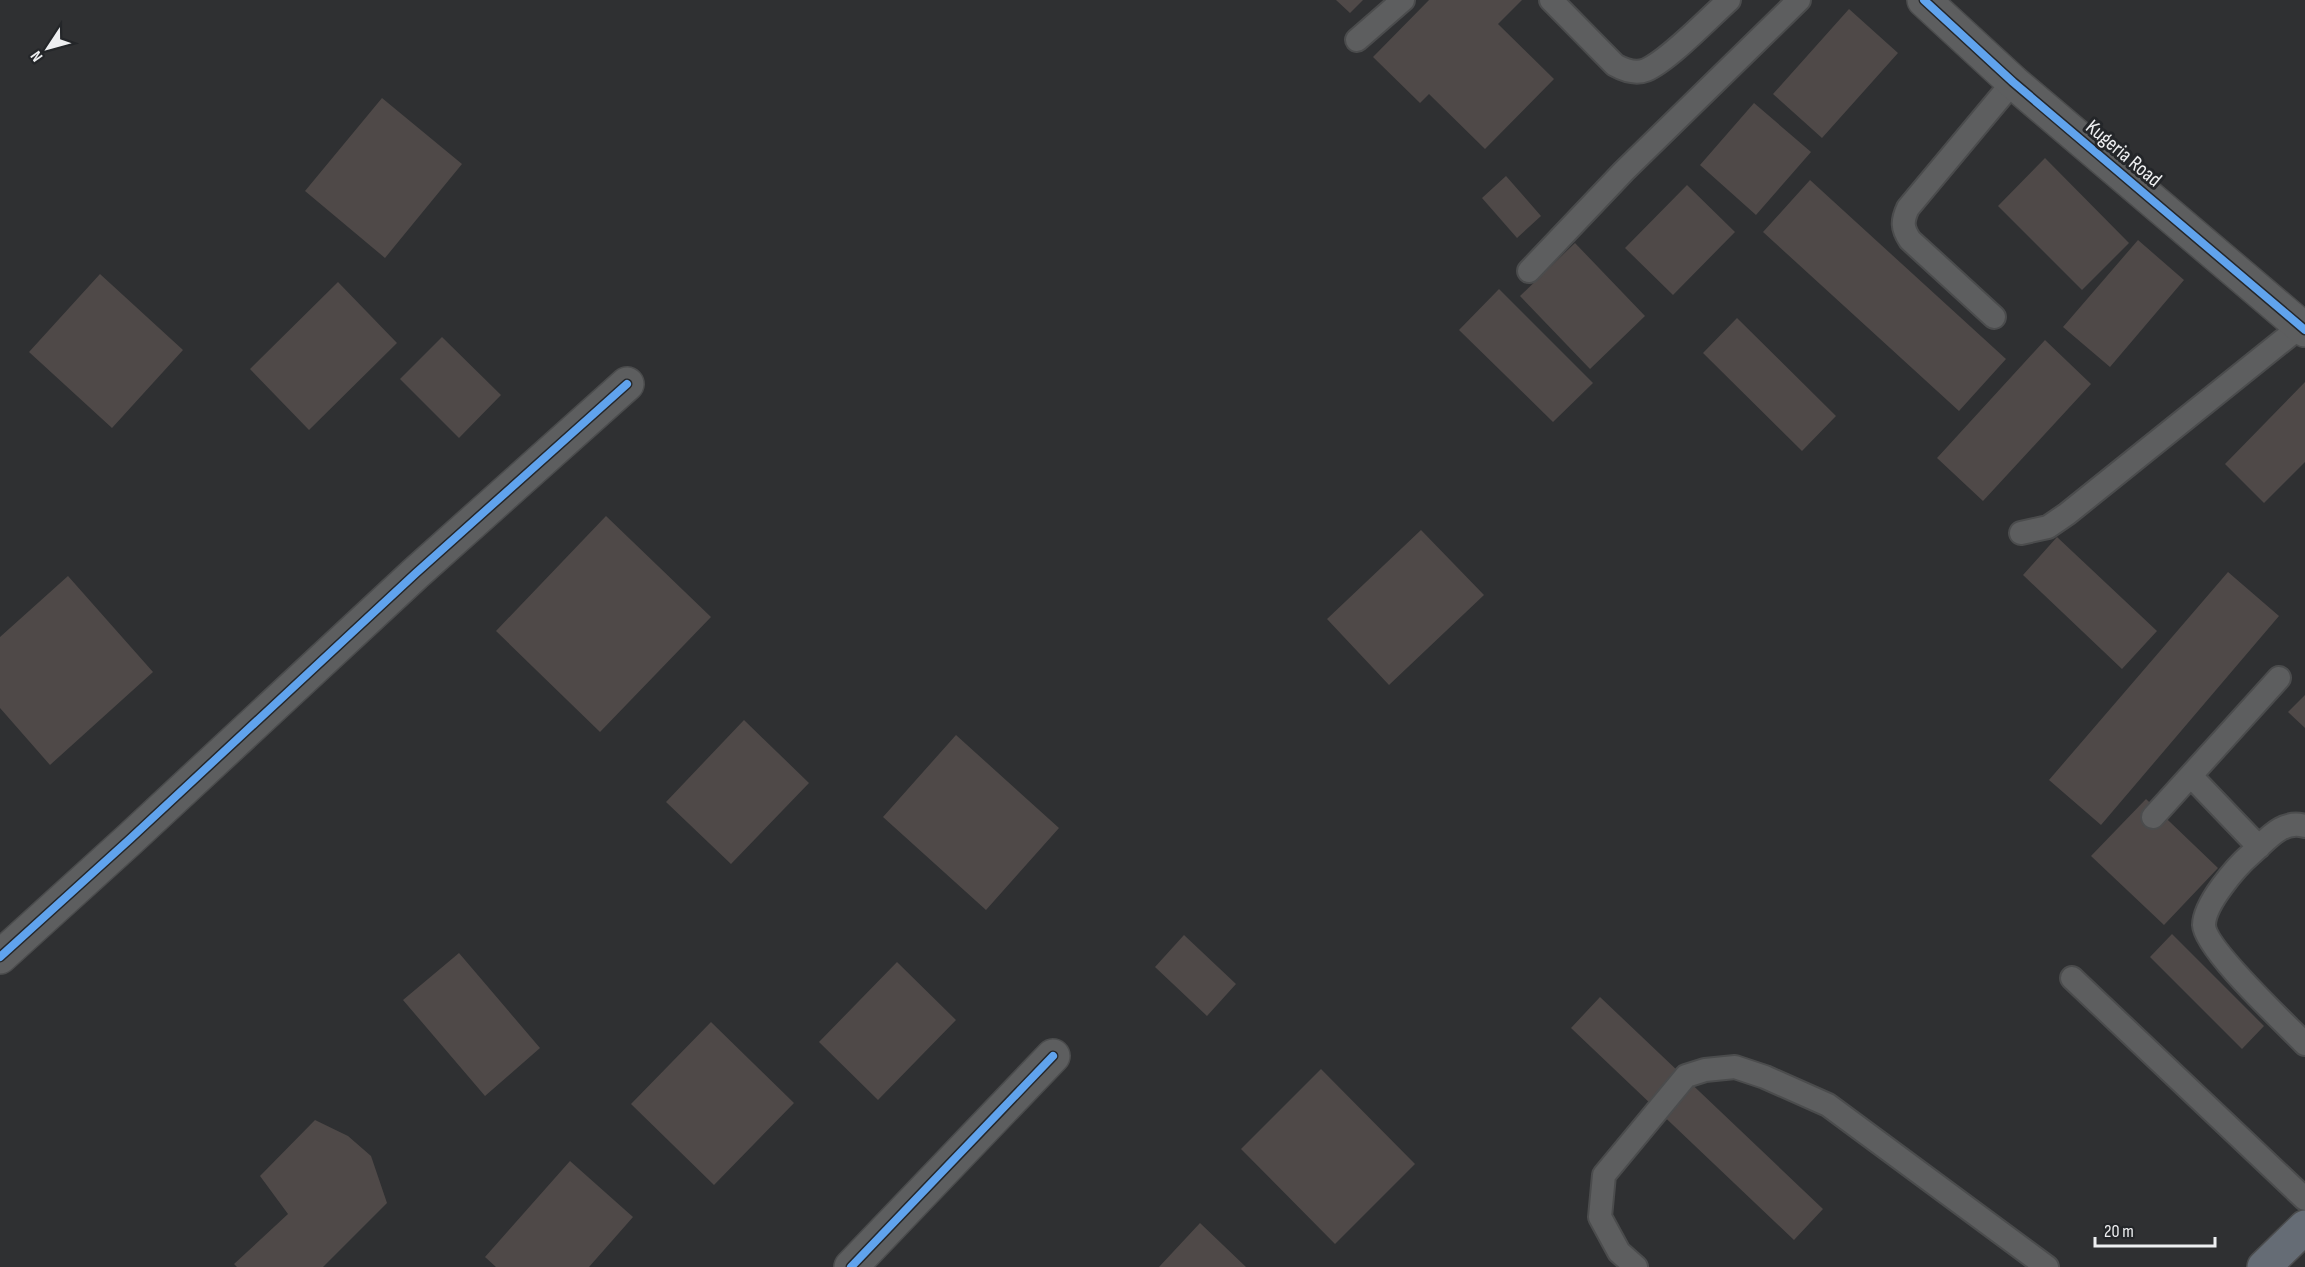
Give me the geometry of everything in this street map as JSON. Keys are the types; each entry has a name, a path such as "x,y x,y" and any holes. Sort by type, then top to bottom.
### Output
{"highway":[{"path":"2265,1267 2305,1227"}],"street":[{"name":"Kugeria Road","path":"1923,0 2013,82 2303,328"},
{"path":"0,957 130,840 408,581 627,384"},
{"path":"851,1267 1053,1056"}],"lane":[{"path":"1357,40 1403,0"},
{"path":"1551,0 1615,65 1626,71 1645,70 1653,65 1729,0"},
{"path":"1528,271 1624,171 1799,0"},
{"path":"1994,317 1910,240 1903,229 1903,220 1908,208 2013,82"},
{"path":"2022,533 2048,527 2067,514 2303,328"},
{"path":"2153,817 2279,678"},
{"path":"2191,776 2259,847"},
{"path":"2305,826 2294,824 2283,827 2240,864 2219,890 2204,924 2206,932 2236,972 2305,1044"},
{"path":"2072,978 2305,1199"},
{"path":"1636,1267 1619,1252 1600,1217 1604,1175 1686,1076 1705,1070 1735,1067 1765,1077 1828,1105 2047,1267"}],"building":[{"path":"1336,0 1363,0 1350,13"},
{"path":"1429,0 1522,0 1498,24 1554,79 1485,149 1429,94 1420,103 1373,57"},
{"path":"1849,9 1898,53 1822,138 1773,94"},
{"path":"382,98 462,164 385,258 305,191"},
{"path":"1754,103 1811,152 1756,215 1700,165"},
{"path":"2045,158 2129,243 2082,290 1998,206"},
{"path":"1506,176 1541,216 1517,238 1482,198"},
{"path":"1810,180 2006,359 1959,411 1763,232"},
{"path":"1687,185 1735,232 1673,295 1625,248"},
{"path":"2138,240 2184,280 2110,367 2063,327"},
{"path":"1575,243 1645,316 1590,369 1520,296"},
{"path":"100,274 183,350 112,428 29,352"},
{"path":"338,282 397,343 309,430 250,369"},
{"path":"1499,289 1593,383 1553,422 1459,330"},
{"path":"1737,318 1836,416 1802,451 1703,353"},
{"path":"442,337 501,395 459,438 400,379"},
{"path":"2045,340 2091,384 1983,501 1937,458"},
{"path":"2305,382 2305,462 2264,503 2225,464"},
{"path":"606,516 711,617 600,732 496,631"},
{"path":"1421,530 1484,595 1389,685 1327,619"},
{"path":"2057,537 2157,631 2122,669 2023,575"},
{"path":"2228,572 2279,616 2101,825 2049,780"},
{"path":"68,576 153,672 50,765 0,708 0,637"},
{"path":"2305,695 2305,728 2288,712"},
{"path":"744,720 809,783 731,864 666,802"},
{"path":"956,735 1059,828 986,910 883,817"},
{"path":"2146,799 2218,868 2164,925 2091,856"},
{"path":"2172,934 2264,1026 2242,1049 2150,957"},
{"path":"1184,935 1236,984 1207,1016 1155,967"},
{"path":"459,953 540,1048 485,1096 403,1000"},
{"path":"897,962 956,1020 878,1100 819,1042"},
{"path":"1600,997 1823,1209 1794,1240 1571,1028"},
{"path":"711,1022 794,1103 714,1185 631,1104"},
{"path":"1321,1069 1415,1164 1335,1244 1241,1149"},
{"path":"315,1120 348,1136 371,1156 387,1203 323,1267 237,1267 234,1264 288,1214 260,1176"},
{"path":"570,1161 633,1217 589,1267 496,1267 485,1257"},
{"path":"1200,1223 1246,1267 1159,1267"}],"cycle path":[{"path":"1924,0 2013,82 2305,330"},
{"path":"0,957 416,573 627,384"},
{"path":"851,1267 1053,1056"}]}
